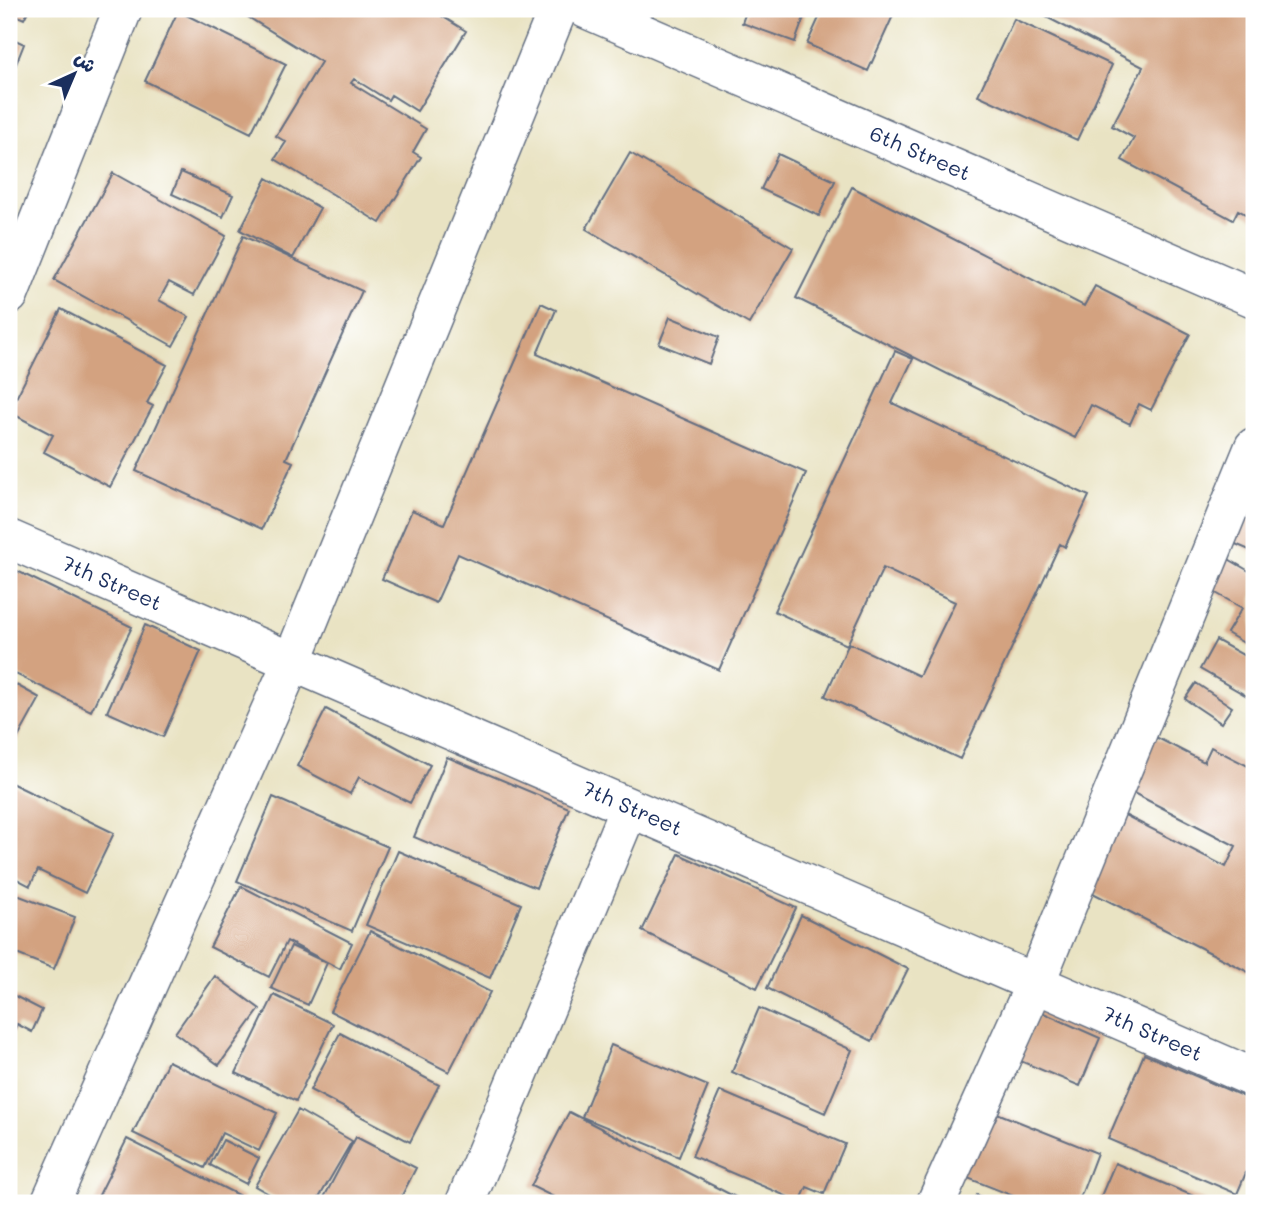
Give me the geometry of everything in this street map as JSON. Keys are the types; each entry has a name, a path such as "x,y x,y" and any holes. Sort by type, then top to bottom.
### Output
{"street":[{"path":"9,295 123,9"},
{"path":"50,1203 292,662 558,9"},
{"name":"6th Street","path":"586,9 1254,298"},
{"path":"936,1203 1035,984 1254,447"},
{"name":"7th Street","path":"9,539 1254,1079"},
{"path":"465,1203 629,808"}],"building":[{"path":"9,9 29,9 24,19 9,12"},
{"path":"235,9 430,9 466,31 417,111 391,95 388,100 354,79 351,83 426,129 413,152 421,157 380,223 275,159 286,142 276,136 321,62"},
{"path":"747,9 807,9 795,42 742,23"},
{"path":"823,9 896,9 868,71 807,44"},
{"path":"1031,9 1241,9 1254,15 1254,219 1238,210 1233,220 1122,160 1134,138 1112,126 1143,67"},
{"path":"178,11 286,64 251,133 145,81"},
{"path":"1014,19 1112,65 1077,140 978,95"},
{"path":"9,37 24,44 9,82"},
{"path":"630,153 793,248 749,324 586,229"},
{"path":"778,154 835,181 819,216 761,189"},
{"path":"181,172 233,195 223,217 172,194"},
{"path":"113,173 226,236 194,295 169,282 159,300 189,317 173,346 54,280"},
{"path":"267,178 320,208 293,258 240,230"},
{"path":"852,187 1084,306 1095,286 1190,334 1151,410 1139,404 1130,424 1091,405 1075,438 796,298"},
{"path":"243,236 362,291 286,459 293,462 262,529 136,471"},
{"path":"541,303 556,310 537,354 806,473 719,670 458,554 436,603 382,579 412,510 444,524"},
{"path":"61,309 167,365 147,403 153,406 110,487 44,452 53,435 9,412"},
{"path":"670,317 719,337 709,364 659,344"},
{"path":"895,351 913,359 892,403 1089,496 1065,547 1060,544 960,759 825,696 849,643 919,676 955,602 883,568 847,645 774,611"},
{"path":"1254,478 1254,552 1226,540"},
{"path":"1225,557 1254,574 1254,649 1227,633 1242,608 1207,588"},
{"path":"9,567 132,627 91,711 9,671"},
{"path":"145,625 201,651 163,737 107,712"},
{"path":"1216,640 1254,661 1254,700 1200,669"},
{"path":"9,681 40,698 9,754"},
{"path":"1196,683 1232,707 1221,723 1185,699"},
{"path":"326,709 430,765 410,803 359,777 350,794 297,766"},
{"path":"1146,732 1204,762 1211,747 1254,769 1254,975 1081,887 1119,812 1226,867 1236,846 1120,786"},
{"path":"447,757 569,808 536,888 414,837"},
{"path":"9,782 114,833 85,893 38,870 30,886 9,875"},
{"path":"273,797 388,847 352,931 237,881"},
{"path":"398,851 521,904 490,978 366,925"},
{"path":"679,854 796,908 757,988 642,931"},
{"path":"241,886 352,943 340,969 287,941 269,977 210,947"},
{"path":"9,892 75,917 54,969 9,951"},
{"path":"801,915 908,969 872,1041 767,988"},
{"path":"370,931 490,992 449,1072 330,1011"},
{"path":"291,946 327,963 308,1005 271,988"},
{"path":"215,976 260,1009 219,1065 175,1033"},
{"path":"9,993 42,1010 32,1032 17,1024 9,1041"},
{"path":"274,995 333,1024 296,1101 236,1073"},
{"path":"759,1008 852,1050 825,1113 732,1072"},
{"path":"1039,1011 1100,1038 1080,1086 1018,1060"},
{"path":"340,1033 439,1085 410,1142 310,1090"},
{"path":"611,1045 708,1086 679,1157 582,1117"},
{"path":"1144,1054 1254,1101 1254,1154 1237,1194 1108,1139"},
{"path":"168,1061 277,1113 259,1151 222,1133 205,1168 133,1133"},
{"path":"720,1091 845,1144 824,1194 807,1187 800,1202 692,1156"},
{"path":"977,1105 1097,1153 1078,1203 1031,1203 950,1171"},
{"path":"298,1110 352,1141 316,1203 285,1203 255,1186"},
{"path":"569,1112 747,1203 566,1203 531,1186"},
{"path":"356,1137 416,1168 398,1203 321,1203"},
{"path":"127,1139 244,1198 241,1203 95,1203"},
{"path":"223,1140 259,1158 246,1184 210,1165"},
{"path":"1115,1163 1210,1203 1098,1203"},
{"path":"977,1195 995,1203 973,1203"}]}
